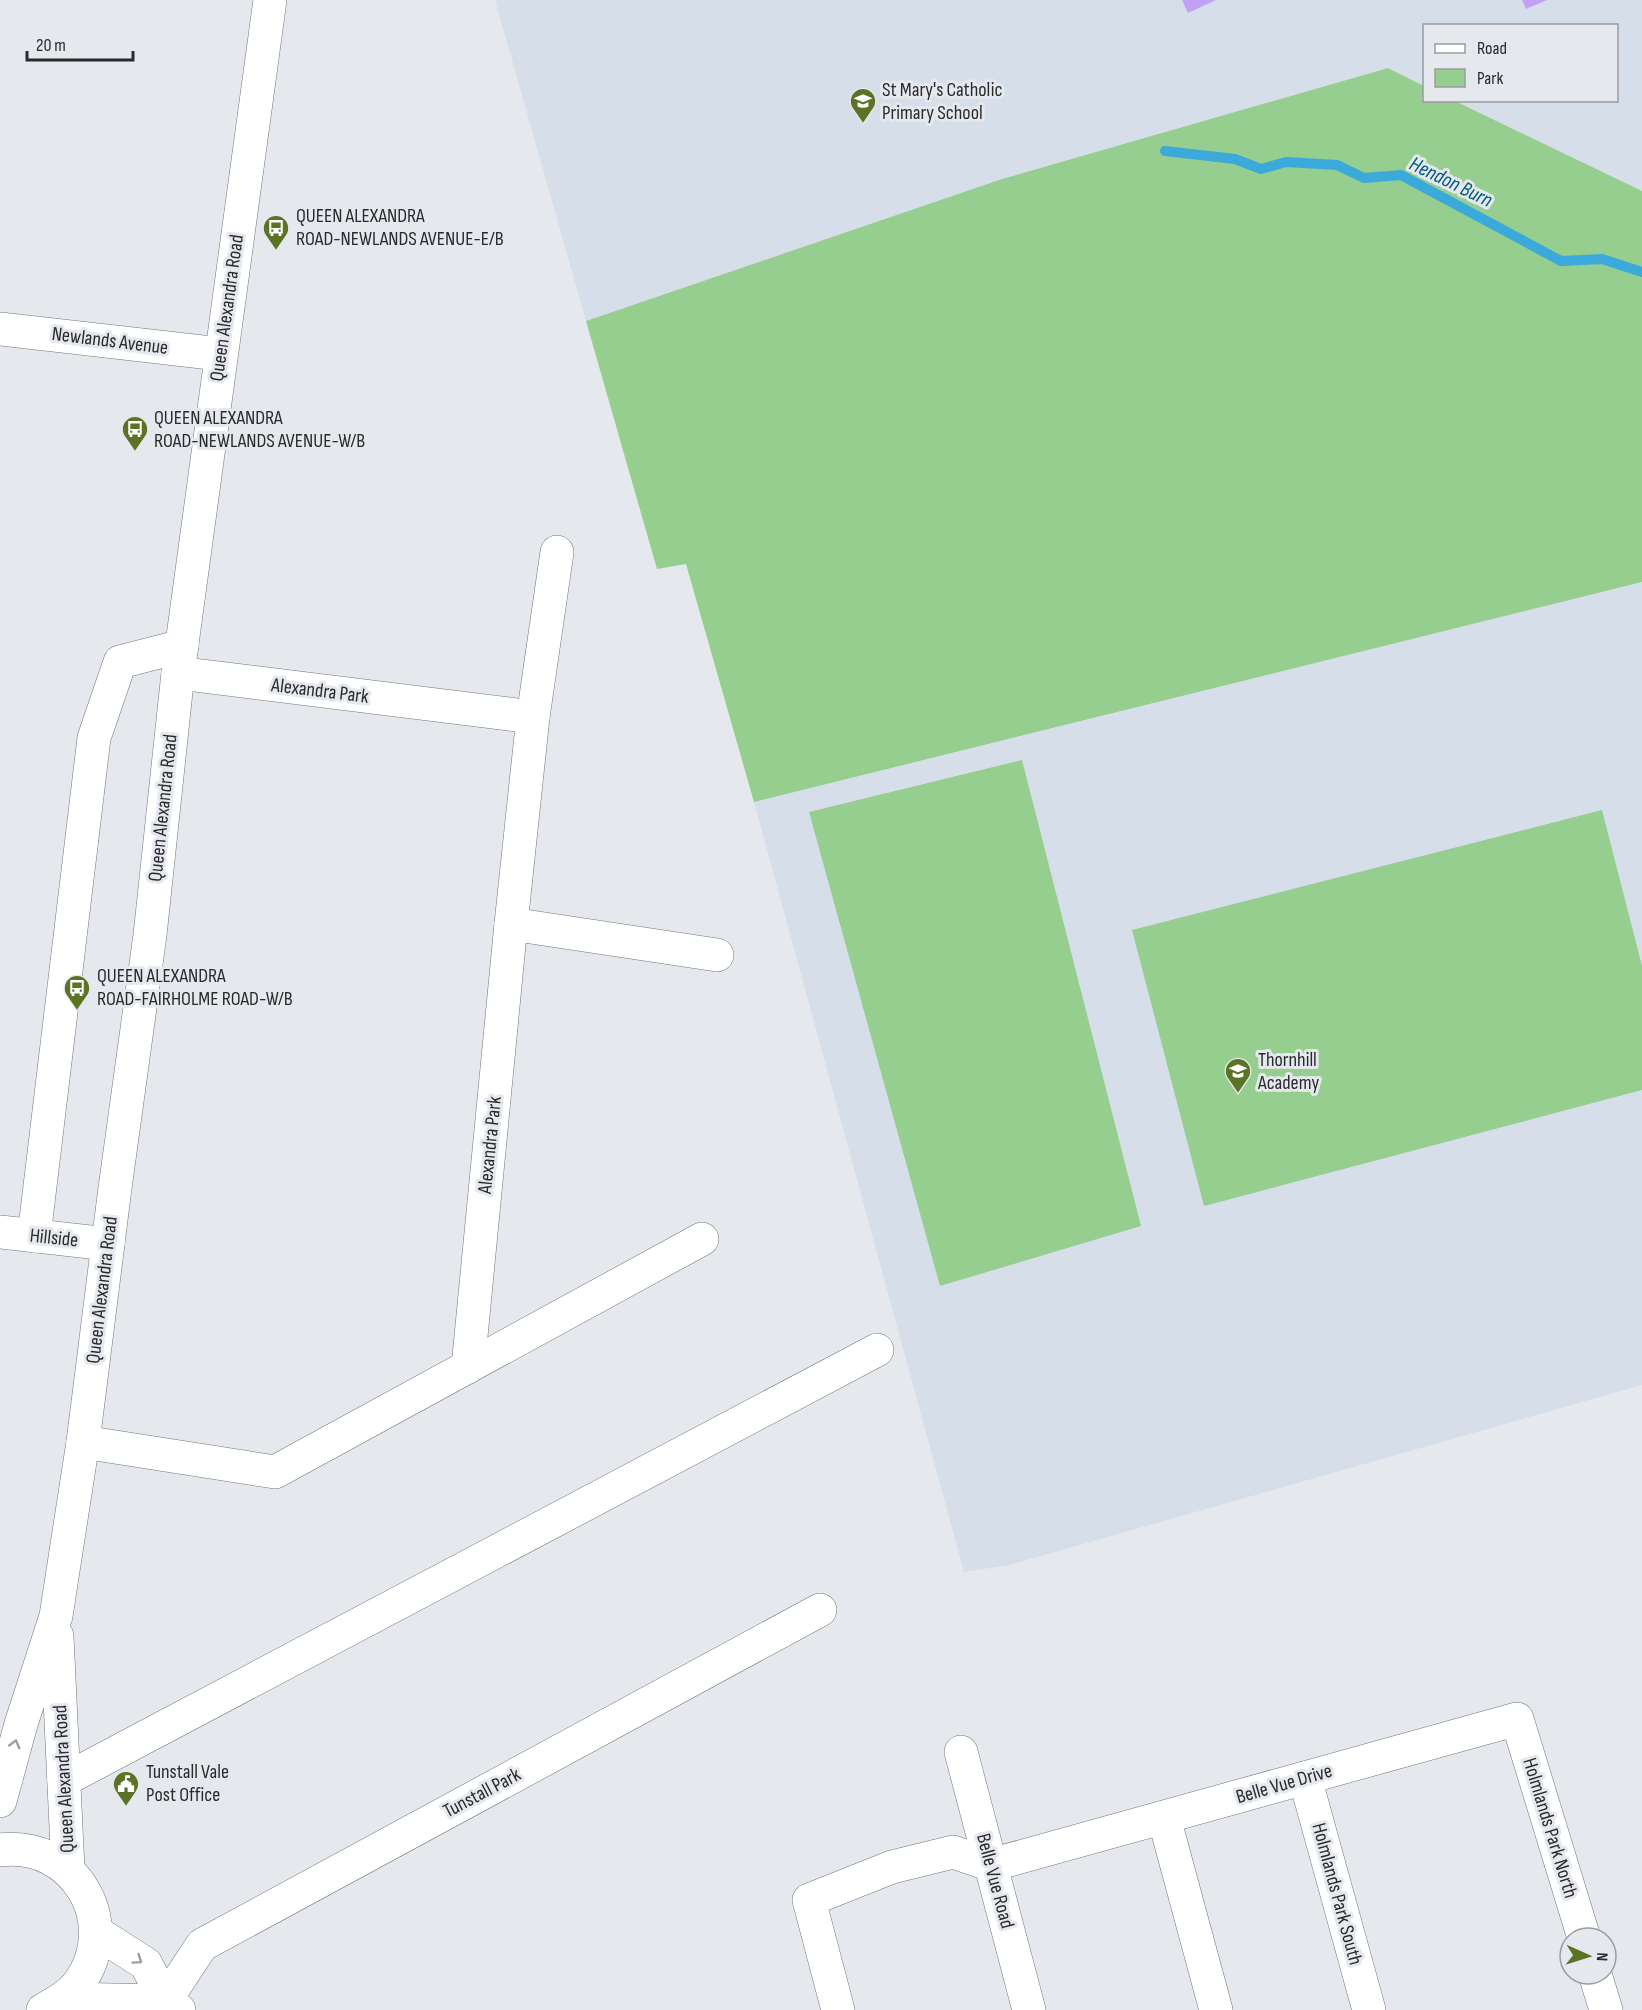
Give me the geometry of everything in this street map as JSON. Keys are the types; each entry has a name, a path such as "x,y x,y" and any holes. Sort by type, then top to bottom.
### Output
{"street":[{"name":"Queen Alexandra Road","path":"0,1801 21,1724 56,1616 83,1442 150,935 180,659 270,0"},
{"name":"Newlands Avenue","path":"0,329 220,354"},
{"name":"Alexandra Park","path":"468,1367 533,717 556,552"},
{"name":"Alexandra Park","path":"180,659 533,717"},
{"path":"34,1236 94,738 120,662 180,659"},
{"path":"511,924 717,955"},
{"name":"Hillside","path":"0,1232 108,1244"},
{"path":"83,1442 275,1472 702,1239"},
{"path":"64,1780 877,1350"},
{"name":"Tunstall Park","path":"172,2005 202,1945 820,1610"},
{"name":"Queen Alexandra Road","path":"56,1616 68,1870"},
{"name":"Belle Vue Drive","path":"991,1865 1517,1719"},
{"name":"Holmlands Park North","path":"1517,1719 1580,1926"},
{"name":"Belle Vue Road","path":"961,1752 1029,2010"},
{"name":"Holmlands Park South","path":"1305,1778 1369,2010"},
{"path":"1164,1818 1216,2010"},
{"name":"Queen Alexandra Road","path":"0,1850 15,1848 43,1854 68,1870 87,1893 92,1907 96,1932 93,1956 80,1983 53,2004"},
{"path":"838,2010 809,1900 891,1867 952,1852 991,1865"},
{"path":"96,1932 146,1964 172,2005"},
{"path":"1599,1986 1606,2010"},
{"path":"53,2004 172,2005"}],"shaded area":[{"name":"St Mary's Catholic Primary School","path":"495,0 1642,0 1642,191 1457,102 1618,102 1618,24 1423,24 1423,86 1388,68 1002,179 586,321"},
{"name":"Thornhill Academy","path":"1642,582 1642,1385 1009,1565 964,1572 754,802"}],"green space":[{"path":"1388,68 1423,86 1423,102 1457,102 1642,191 1642,582 754,802 686,564 657,569 586,321 1002,179"},
{"path":"1022,760 1141,1226 940,1286 809,812"},
{"path":"1602,810 1642,966 1642,1090 1204,1206 1132,930"}],"building":[{"path":"1182,0 1216,0 1188,13"},
{"path":"1522,0 1547,0 1526,9"}],"waterway":[{"name":"Hendon Burn","path":"1165,151 1235,159 1261,169 1286,162 1337,165 1364,178 1401,175 1561,261 1602,259 1642,272"}],"place":[{"name":"St Mary's Catholic Primary School","path":"863,124"},
{"name":"QUEEN ALEXANDRA ROAD-NEWLANDS AVENUE-E/B","path":"276,251"},
{"name":"QUEEN ALEXANDRA ROAD-NEWLANDS AVENUE-W/B","path":"135,452"},
{"name":"QUEEN ALEXANDRA ROAD-FAIRHOLME ROAD-W/B","path":"77,1011"},
{"name":"Thornhill Academy","path":"1238,1094"},
{"name":"Tunstall Vale Post Office","path":"126,1807"}]}
